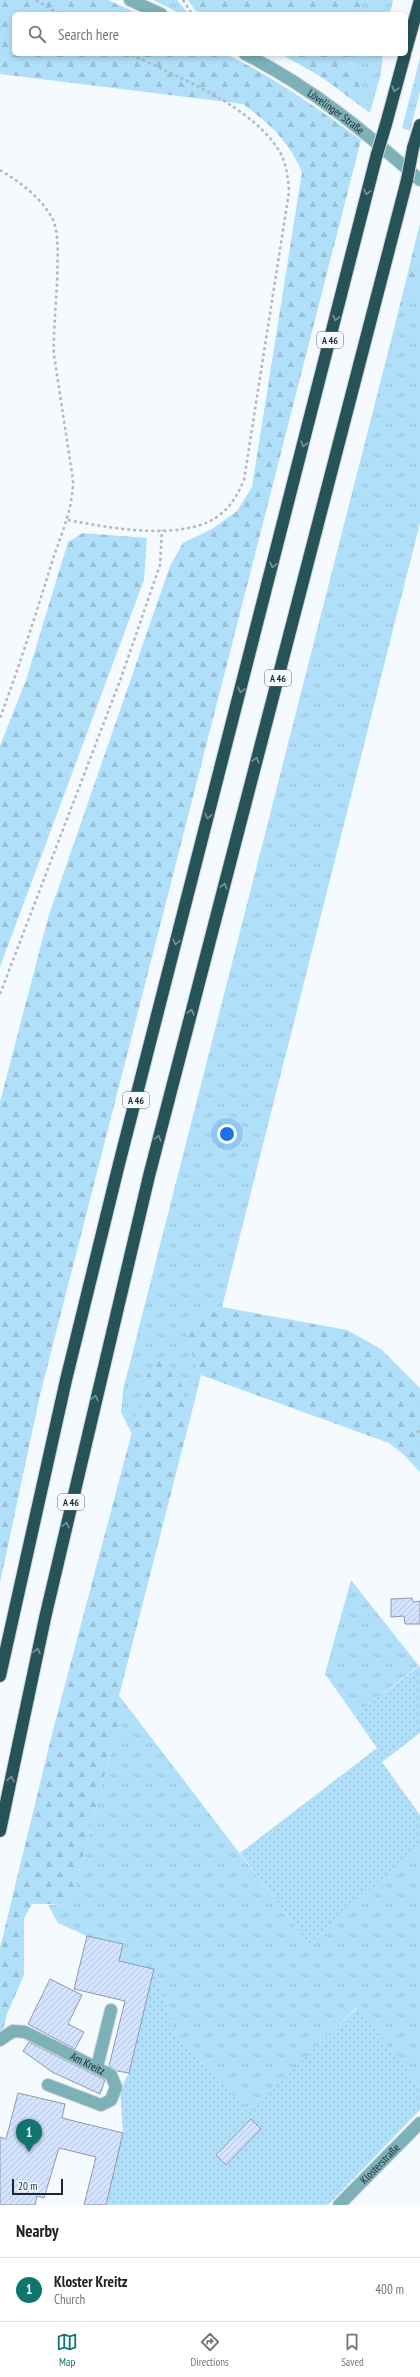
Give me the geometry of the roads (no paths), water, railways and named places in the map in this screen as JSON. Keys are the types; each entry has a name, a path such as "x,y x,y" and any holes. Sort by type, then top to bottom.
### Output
{"highway":[{"path":"408,43 420,0"},
{"name":"A 46","path":"0,1676 66,1380 119,1164 377,154 404,56"},
{"name":"A 46","path":"0,1831 44,1618 149,1176 420,125"}],"street":[{"path":"130,0 144,3 158,12"},
{"name":"Lövelinger Straße","path":"248,56 314,94 362,129 420,180"},
{"path":"97,2067 111,2010"},
{"name":"Am Kreitz","path":"0,2040 13,2031 25,2032 111,2075 116,2083 116,2091 111,2100 105,2104 98,2104 48,2085"},
{"name":"Klosterstraße","path":"339,2205 420,2123"}],"place":[{"name":"Kloster Kreitz","path":"29,2152"}]}
